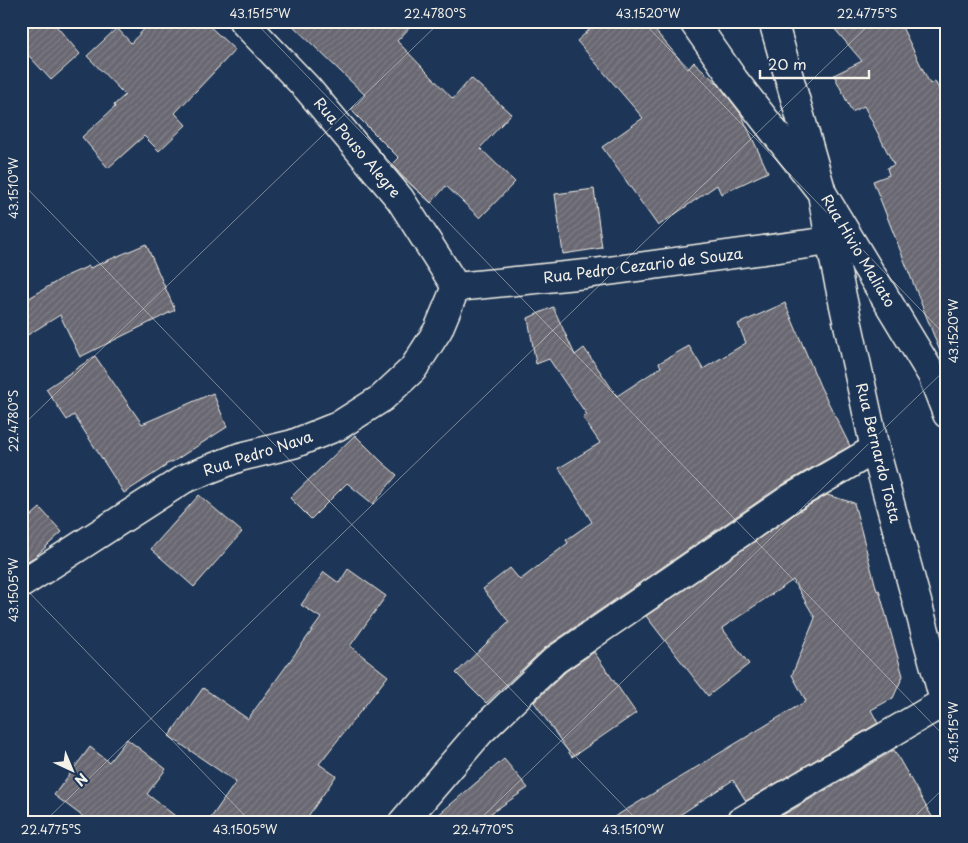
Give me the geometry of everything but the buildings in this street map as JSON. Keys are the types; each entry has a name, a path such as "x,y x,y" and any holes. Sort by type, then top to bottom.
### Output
{"street":[{"name":"Rua Pouso Alegre","path":"243,21 307,88 400,199 456,287"},
{"path":"693,21 734,80 822,193"},
{"name":"Rua Hivio Maliato","path":"773,21 822,193 932,375 947,414"},
{"name":"Rua Bernardo Tosta","path":"822,193 830,242 875,449 945,707"},
{"name":"Rua Pedro Cezario de Souza","path":"456,287 586,274 830,242"},
{"name":"Rua Pedro Nava","path":"21,584 184,479 240,457 292,444 338,426 382,398 412,369 438,330 456,287"},
{"path":"403,822 480,732 556,660 792,498 875,449"},
{"path":"740,822 945,707"}]}
